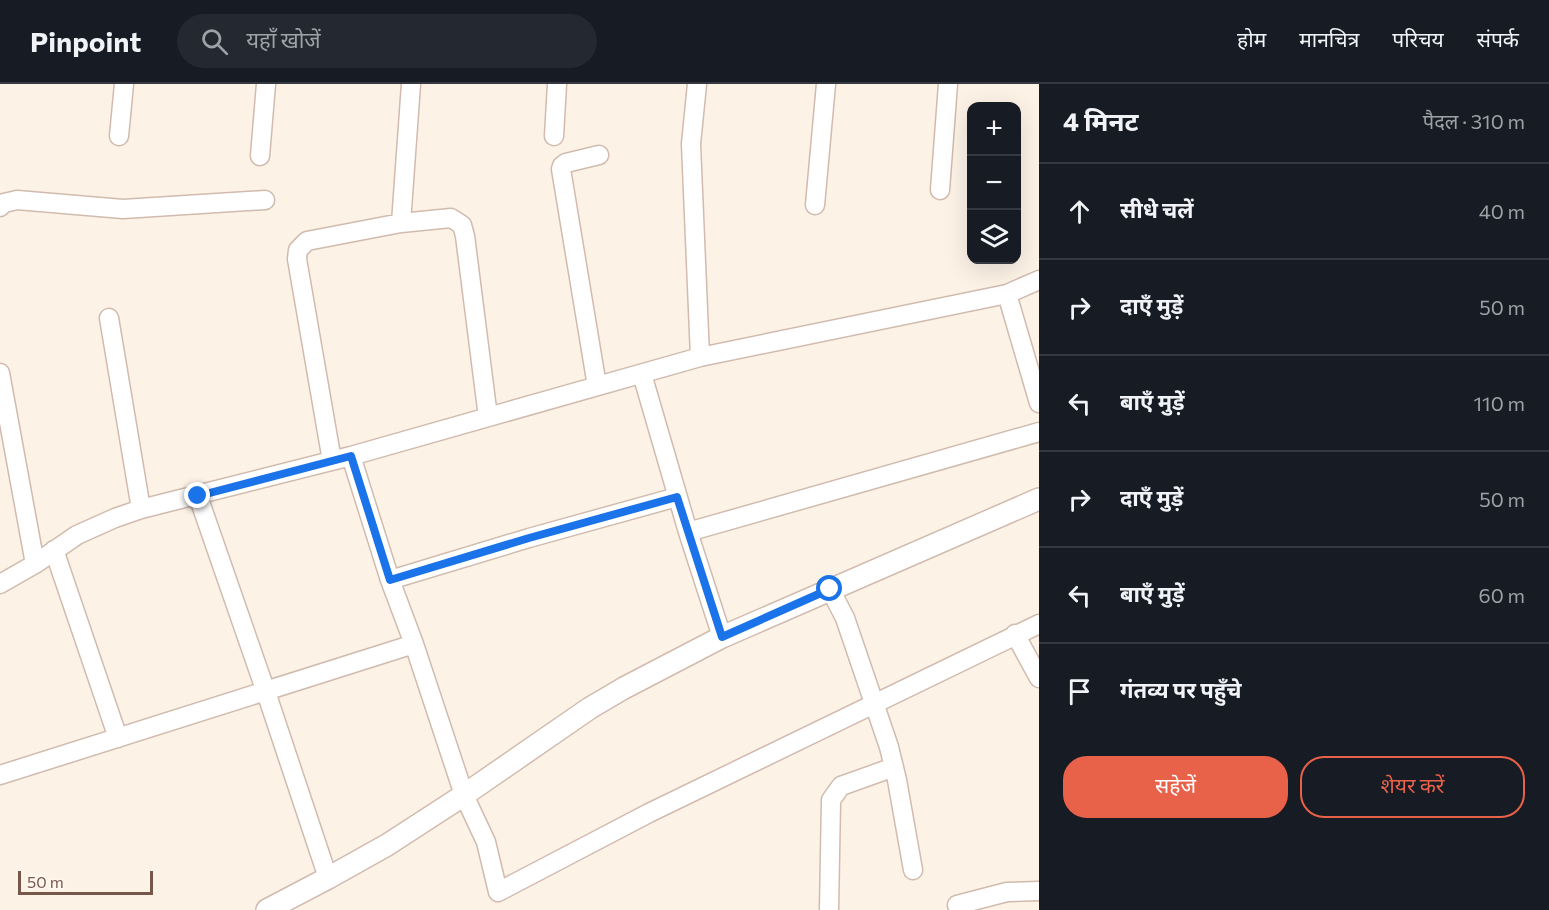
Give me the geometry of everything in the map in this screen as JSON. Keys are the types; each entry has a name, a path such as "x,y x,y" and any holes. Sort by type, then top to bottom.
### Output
{"street":[{"path":"119,136 124,84"},
{"path":"260,156 266,84"},
{"path":"401,223 411,84"},
{"path":"554,136 557,84"},
{"path":"697,84 692,144 700,357"},
{"path":"815,205 826,84"},
{"path":"940,190 948,84"},
{"path":"597,386 561,169 566,163 599,155"},
{"path":"0,207 9,201 17,200 123,208 265,200"},
{"path":"332,461 297,259 298,250 307,241 401,223 451,218 462,225 489,417"},
{"path":"0,584 95,526 141,509 351,456 700,357 1007,294 1039,280"},
{"path":"1007,294 1039,403"},
{"path":"109,318 141,509"},
{"path":"0,373 35,564"},
{"path":"642,374 677,497 722,637"},
{"path":"688,532 1039,432"},
{"path":"351,456 390,580 414,644 464,795 482,835 499,901 649,813 1039,624"},
{"path":"198,496 328,879"},
{"path":"390,580 677,497"},
{"path":"267,910 387,845 590,708 624,688 722,637 1039,499"},
{"path":"54,550 118,738"},
{"path":"830,589 845,618 889,747 913,870"},
{"path":"1016,634 1039,678"},
{"path":"0,775 414,644"},
{"path":"829,910 831,800 841,786 894,767"},
{"path":"957,905 1007,891 1039,891"}],"route":[{"path":"198,496 351,456 390,580 677,497 722,637 830,589"}]}
